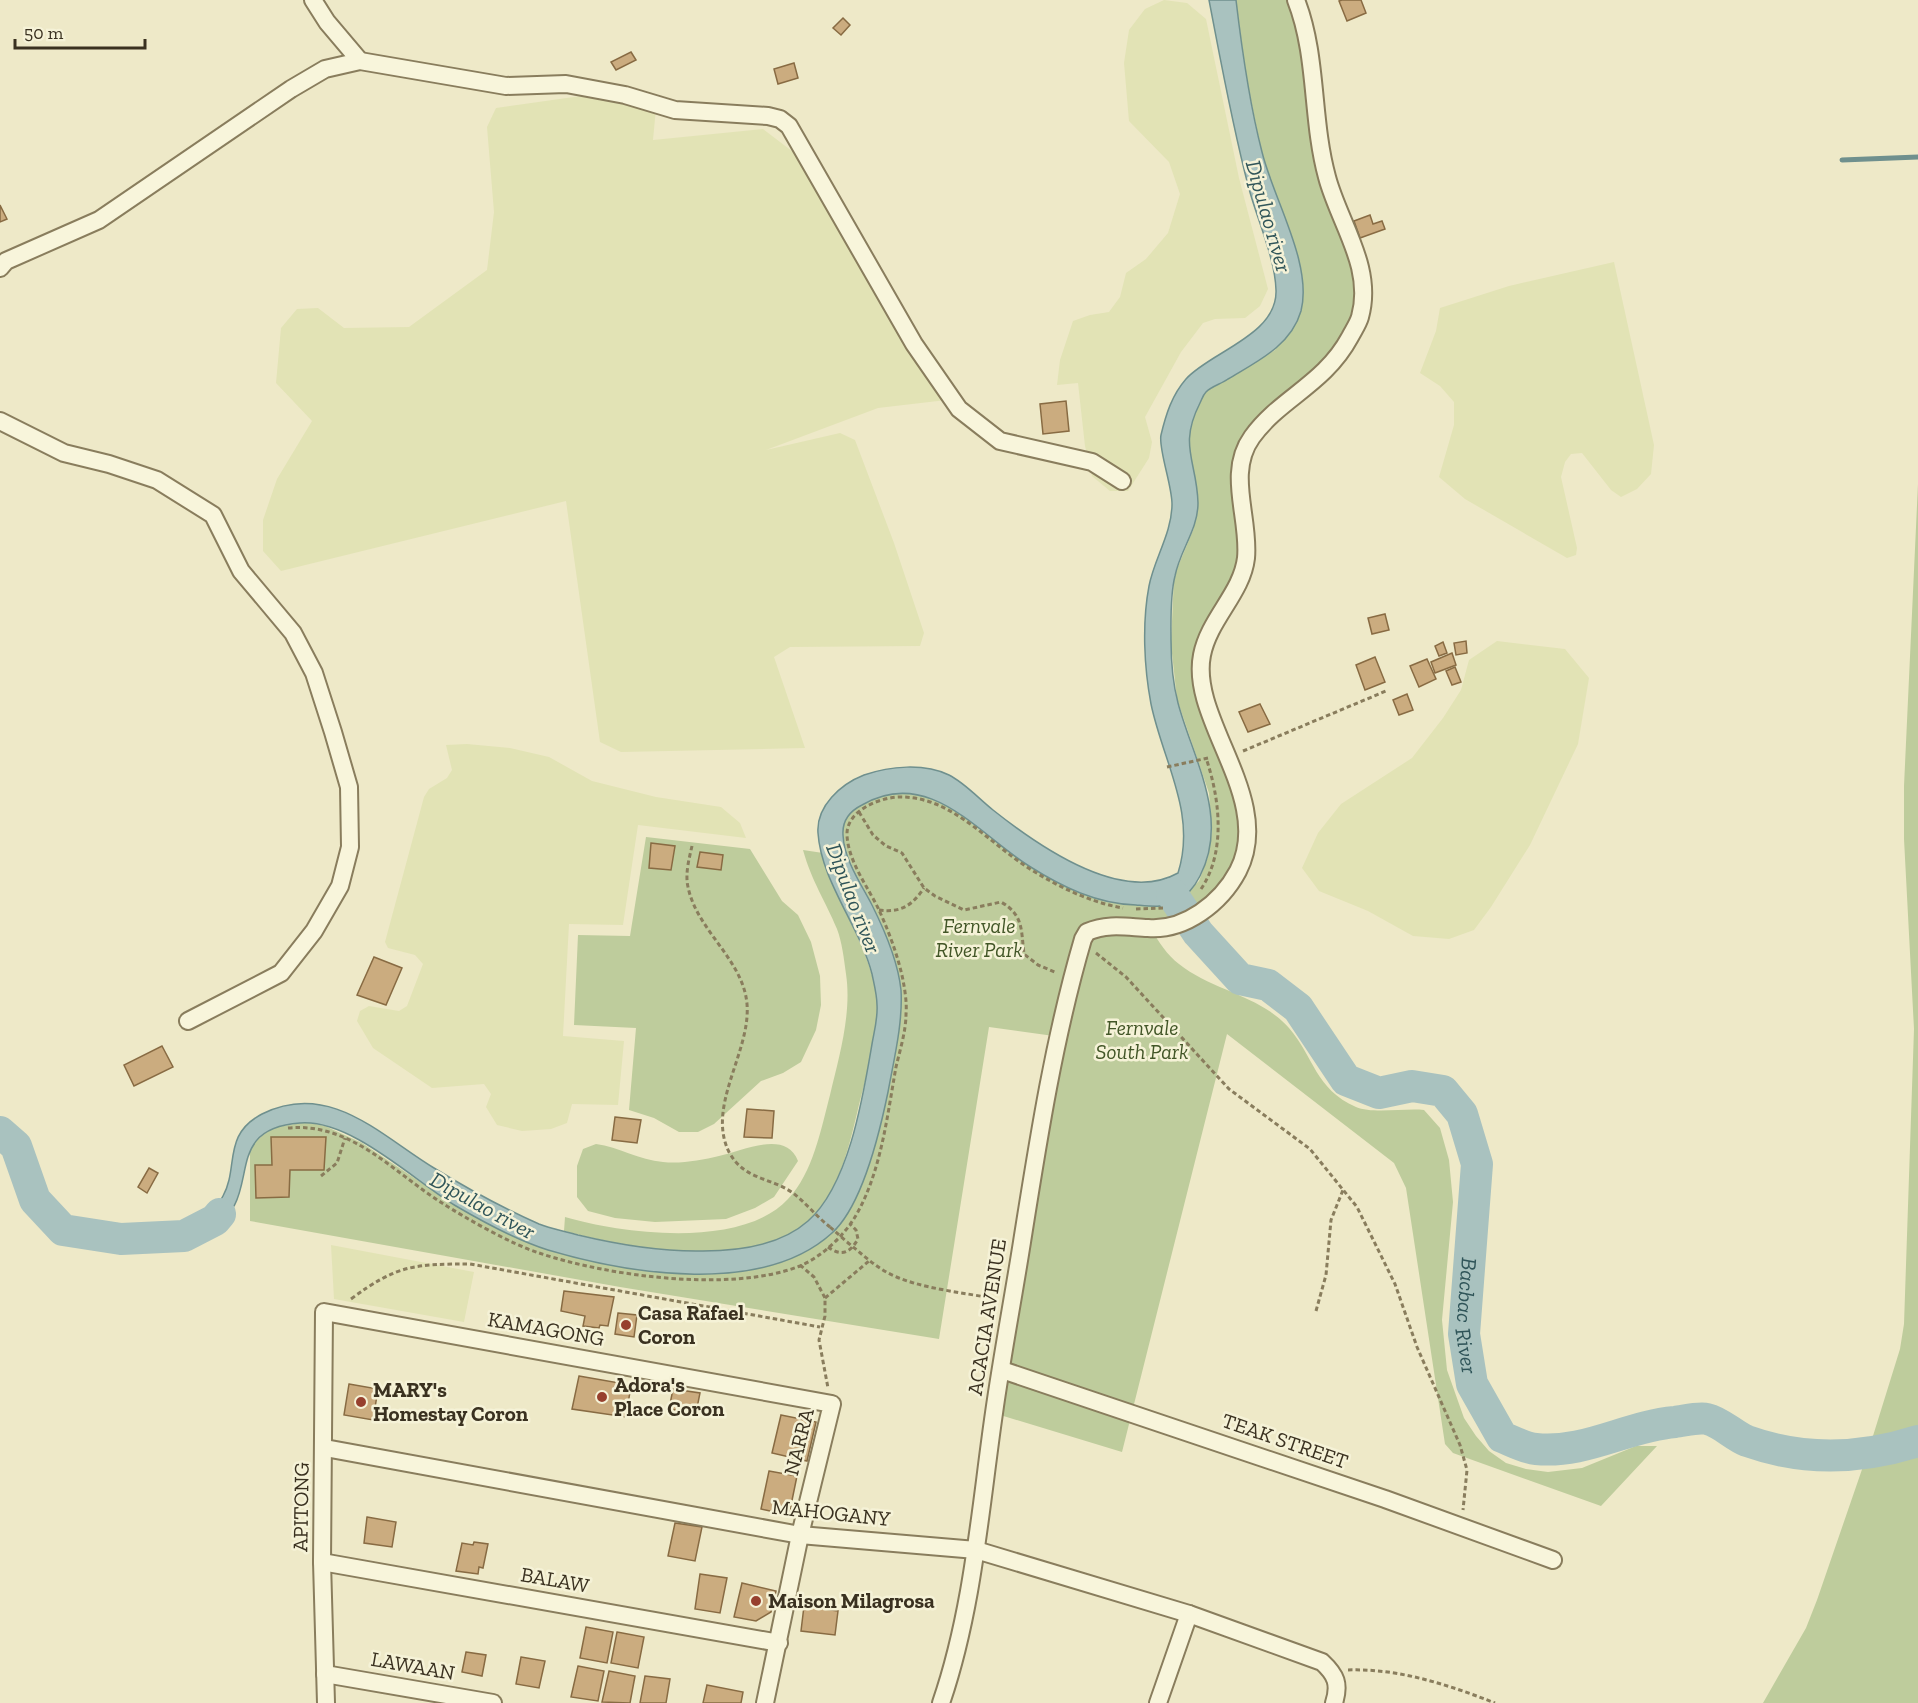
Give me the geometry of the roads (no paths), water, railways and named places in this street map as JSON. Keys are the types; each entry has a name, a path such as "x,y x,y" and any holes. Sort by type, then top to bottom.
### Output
{"street":[{"path":"313,0 327,22 360,61"},
{"name":"ACACIA AVENUE","path":"941,1703 952,1669 976,1550 1037,1143 1081,944 1087,932 1109,926 1150,928 1169,926 1205,911 1222,894 1238,871 1247,846 1243,796 1204,692 1201,656 1214,620 1233,590 1246,561 1247,531 1240,495 1241,461 1251,438 1268,419 1314,383 1342,352 1360,318 1364,279 1327,177 1302,3"},
{"path":"0,267 6,261 99,220 291,89 325,69 360,61 506,86 566,84 625,95 675,110 780,119 789,126 914,344 959,409 1000,441 1092,462 1122,481"},
{"path":"0,421 64,453 109,464 157,480 213,515 241,571 293,633 314,673 333,732 349,787 350,847 340,886 314,932 281,973 188,1021"},
{"name":"KAMAGONG","path":"331,1313 832,1404"},
{"name":"APITONG","path":"326,1703 322,1562 331,1313"},
{"name":"TEAK STREET","path":"1002,1370 1385,1498 1461,1528 1553,1560"},
{"name":"NARRA","path":"765,1703 800,1535 832,1404"},
{"name":"MAHOGANY","path":"325,1448 800,1535 976,1550 1190,1614 1328,1668 1337,1681 1334,1703"},
{"name":"BALAW","path":"322,1562 779,1643"},
{"path":"1158,1703 1190,1614"},
{"name":"LAWAAN","path":"325,1674 493,1703"}],"water":[{"path":"1209,0 1236,0 1246,76 1257,133 1267,170 1297,252 1302,273 1303,293 1301,311 1289,334 1261,359 1206,392 1190,431 1190,453 1198,503 1195,522 1173,583 1171,624 1176,696 1206,789 1210,811 1211,832 1208,854 1200,876 1192,888 1178,901 1165,906 1122,904 1094,898 1041,874 952,809 931,799 909,794 886,795 854,810 844,825 846,853 886,936 894,957 901,990 901,1015 895,1054 875,1147 861,1187 843,1221 832,1233 803,1253 770,1266 733,1272 694,1274 655,1272 581,1259 548,1250 501,1231 439,1195 381,1153 340,1131 320,1124 300,1123 274,1128 259,1138 250,1152 236,1201 226,1217 209,1229 184,1236 211,1213 223,1196 228,1185 236,1142 249,1122 262,1114 287,1105 310,1104 332,1108 354,1116 434,1168 486,1198 548,1227 609,1242 671,1250 731,1250 772,1241 785,1236 808,1221 834,1186 844,1163 859,1114 876,1020 876,993 872,974 859,939 826,869 818,833 821,814 839,790 864,775 885,770 918,767 939,771 961,782 993,810 1032,839 1081,867 1131,882 1155,881 1178,873 1183,851 1181,808 1151,704 1145,645 1145,615 1149,586 1166,536 1172,504 1161,449 1161,435 1170,405 1181,385 1197,369 1255,331 1274,306 1276,290 1272,264 1251,197 1237,139"}],"waterway":[{"path":"1842,160 1918,157"},
{"name":"Bacbac River","path":"1172,894 1198,933 1240,979 1268,985 1298,1008 1346,1080 1379,1093 1412,1086 1443,1091 1462,1114 1477,1164 1464,1334 1472,1384 1502,1437 1523,1446 1554,1449 1589,1444 1657,1425 1703,1419 1717,1423 1747,1441 1811,1455 1854,1454 1918,1441"},
{"name":"Dipulao river","path":"0,1132 16,1146 35,1200 63,1230 121,1239 184,1236 215,1220 220,1214"}],"place":[{"name":"Casa Rafael Coron","path":"626,1325"},
{"name":"Adora's Place Coron","path":"602,1397"},
{"name":"MARY's Homestay Coron","path":"361,1402"},
{"name":"Maison Milagrosa","path":"756,1601"}],"park label":[{"name":"Fernvale River Park","path":"979,938"},
{"name":"Fernvale South Park","path":"1142,1040"}]}
